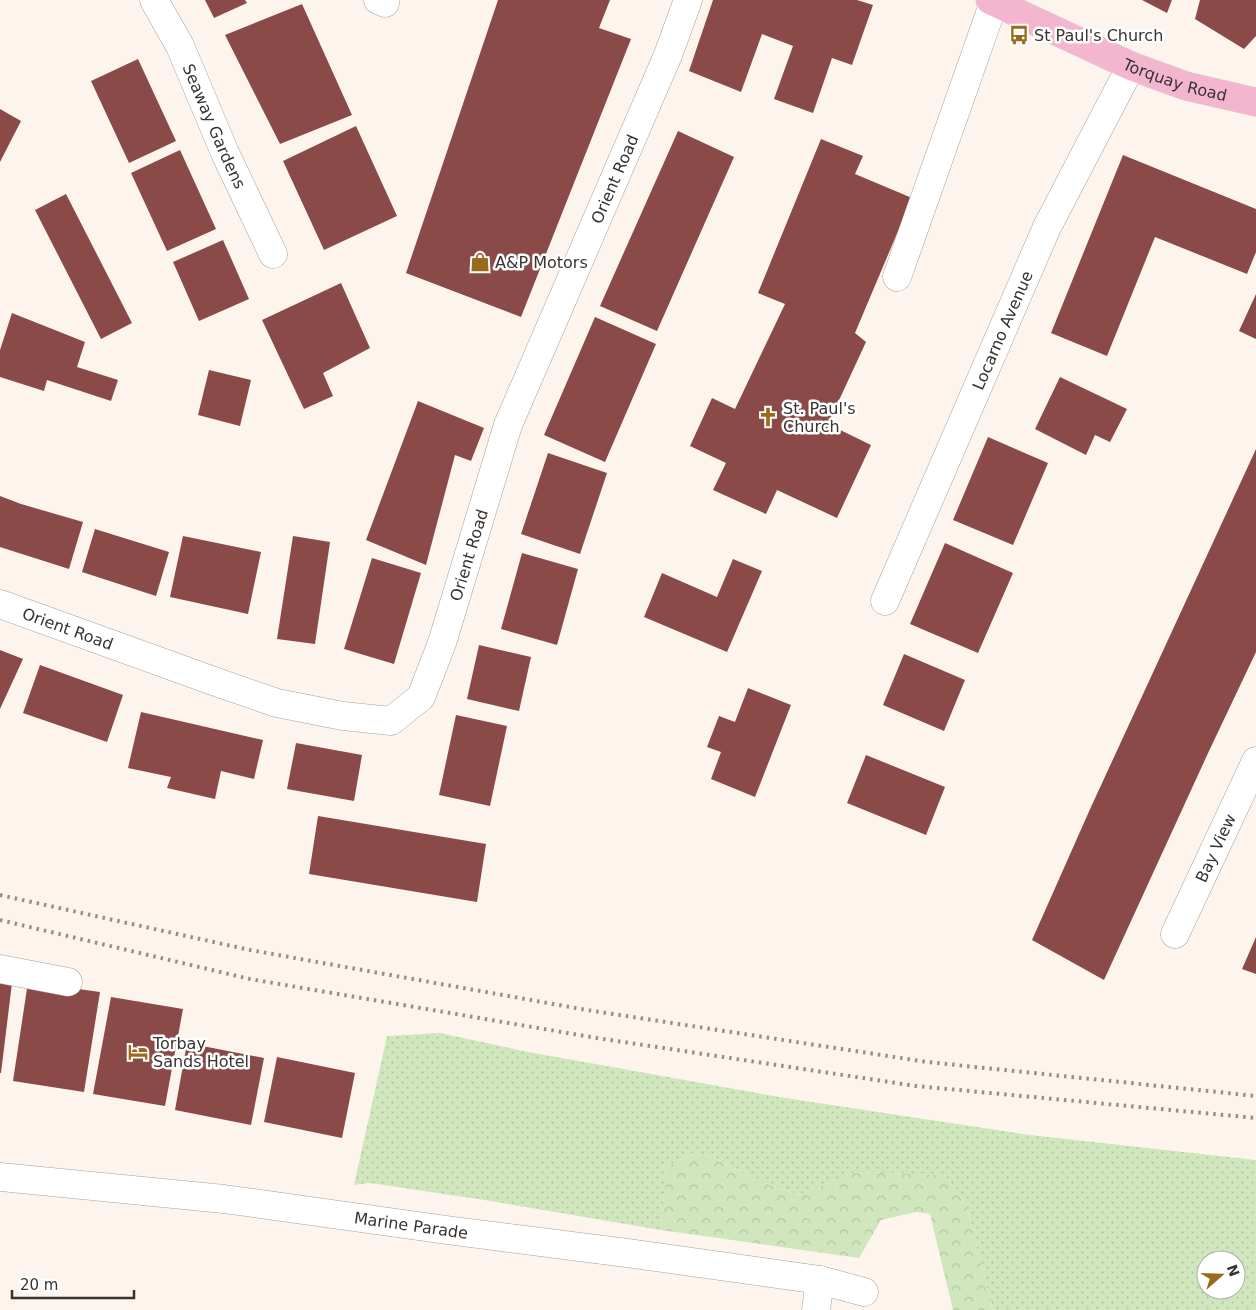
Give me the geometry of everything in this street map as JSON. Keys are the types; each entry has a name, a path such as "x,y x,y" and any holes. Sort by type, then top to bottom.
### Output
{"main road":[{"name":"Torquay Road","path":"992,1 1131,66 1186,86 1256,102"}],"street":[{"name":"Seaway Gardens","path":"154,0 180,46 225,153 273,254"},
{"name":"Orient Road","path":"0,604 277,703 343,716 391,721 421,697 442,643 508,425 668,55 688,0"},
{"path":"897,277 992,1"},
{"name":"Locarno Avenue","path":"885,601 1047,227 1131,66"},
{"name":"Bay View","path":"1174,934 1256,761"},
{"path":"0,969 68,982"},
{"name":"Marine Parade","path":"0,1177 224,1199 820,1280 864,1292"},
{"path":"816,1310 820,1280"}],"green space":[{"path":"440,1033 528,1052 779,1097 1030,1135 1256,1160 1256,1310 993,1310 966,1204 944,1175 856,1172 799,1195 759,1181 716,1159 695,1152 666,1167 661,1230 491,1201 370,1183 354,1185 387,1036"},
{"path":"695,1152 716,1159 759,1181 799,1195 856,1172 944,1175 966,1204 993,1310 953,1310 930,1214 916,1212 881,1220 859,1258 661,1230 666,1167"}],"building":[{"path":"205,0 245,0 247,3 214,18"},
{"path":"498,0 610,0 599,28 631,39 521,317 406,273"},
{"path":"713,0 857,0 873,5 852,65 832,58 813,113 774,99 793,46 762,34 741,92 689,71"},
{"path":"1142,0 1172,0 1167,13"},
{"path":"1200,0 1256,0 1256,36 1244,49 1195,19"},
{"path":"302,4 352,115 280,144 225,35"},
{"path":"138,59 176,141 129,163 91,81"},
{"path":"0,109 21,121 0,162"},
{"path":"356,126 397,216 324,250 283,161"},
{"path":"678,131 734,157 657,331 600,306"},
{"path":"821,139 863,156 855,174 912,198 855,333 866,342 828,424 871,445 837,518 777,490 766,514 713,490 726,463 690,446 712,398 735,409 785,304 758,293"},
{"path":"180,150 216,229 167,251 131,173"},
{"path":"1123,155 1256,209 1256,252 1247,274 1155,237 1107,356 1051,333"},
{"path":"66,194 132,323 101,339 35,210"},
{"path":"223,240 249,299 199,321 173,262"},
{"path":"341,283 370,348 323,373 333,396 304,409 262,320"},
{"path":"1256,294 1256,339 1239,331"},
{"path":"12,313 85,342 77,367 118,380 111,401 47,380 44,391 0,377 0,350"},
{"path":"595,317 656,344 605,462 544,435"},
{"path":"209,370 251,380 240,426 198,415"},
{"path":"1060,377 1127,409 1110,442 1095,435 1086,455 1035,429"},
{"path":"418,401 484,428 471,461 455,455 426,565 366,540"},
{"path":"988,437 1048,463 1013,545 953,520"},
{"path":"1256,449 1256,652 1104,980 1032,940 1091,807"},
{"path":"548,453 607,473 580,554 521,534"},
{"path":"0,496 83,522 69,569 0,547"},
{"path":"95,529 169,552 156,596 82,572"},
{"path":"183,536 261,552 248,614 170,597"},
{"path":"293,536 330,542 315,644 277,639"},
{"path":"945,543 1013,573 978,653 910,624"},
{"path":"522,553 578,569 557,645 501,629"},
{"path":"372,558 421,573 394,664 344,649"},
{"path":"733,559 762,571 727,652 644,617 662,573 717,597"},
{"path":"479,645 531,657 519,711 467,699"},
{"path":"0,650 23,659 0,709"},
{"path":"904,654 965,680 944,731 883,705"},
{"path":"40,665 123,695 107,742 23,713"},
{"path":"748,688 791,705 755,797 711,779 721,752 707,747 719,716 735,722"},
{"path":"141,712 263,740 254,779 221,771 215,799 167,788 171,777 128,768"},
{"path":"456,715 507,726 490,806 439,795"},
{"path":"296,743 362,755 354,801 287,789"},
{"path":"866,755 945,787 926,835 847,803"},
{"path":"318,816 486,844 477,902 309,874"},
{"path":"1256,937 1256,974 1242,969"},
{"path":"0,981 12,983 1,1073 0,1073"},
{"path":"28,982 100,992 84,1092 13,1081"},
{"name":"Torbay Sands Hotel","path":"111,997 183,1009 165,1106 93,1094"},
{"path":"187,1043 264,1058 251,1125 175,1110"},
{"path":"277,1057 355,1073 342,1138 264,1122"}],"railway":[{"path":"0,895 250,950 587,1010 927,1062 1256,1096"},
{"path":"0,920 250,979 597,1038 916,1086 1256,1118"}],"place":[{"name":"St Paul's Church","path":"1019,35"},
{"name":"A&P Motors","path":"480,262"},
{"name":"St. Paul's Church","path":"768,417"},
{"name":"Torbay Sands Hotel","path":"138,1052"}]}
